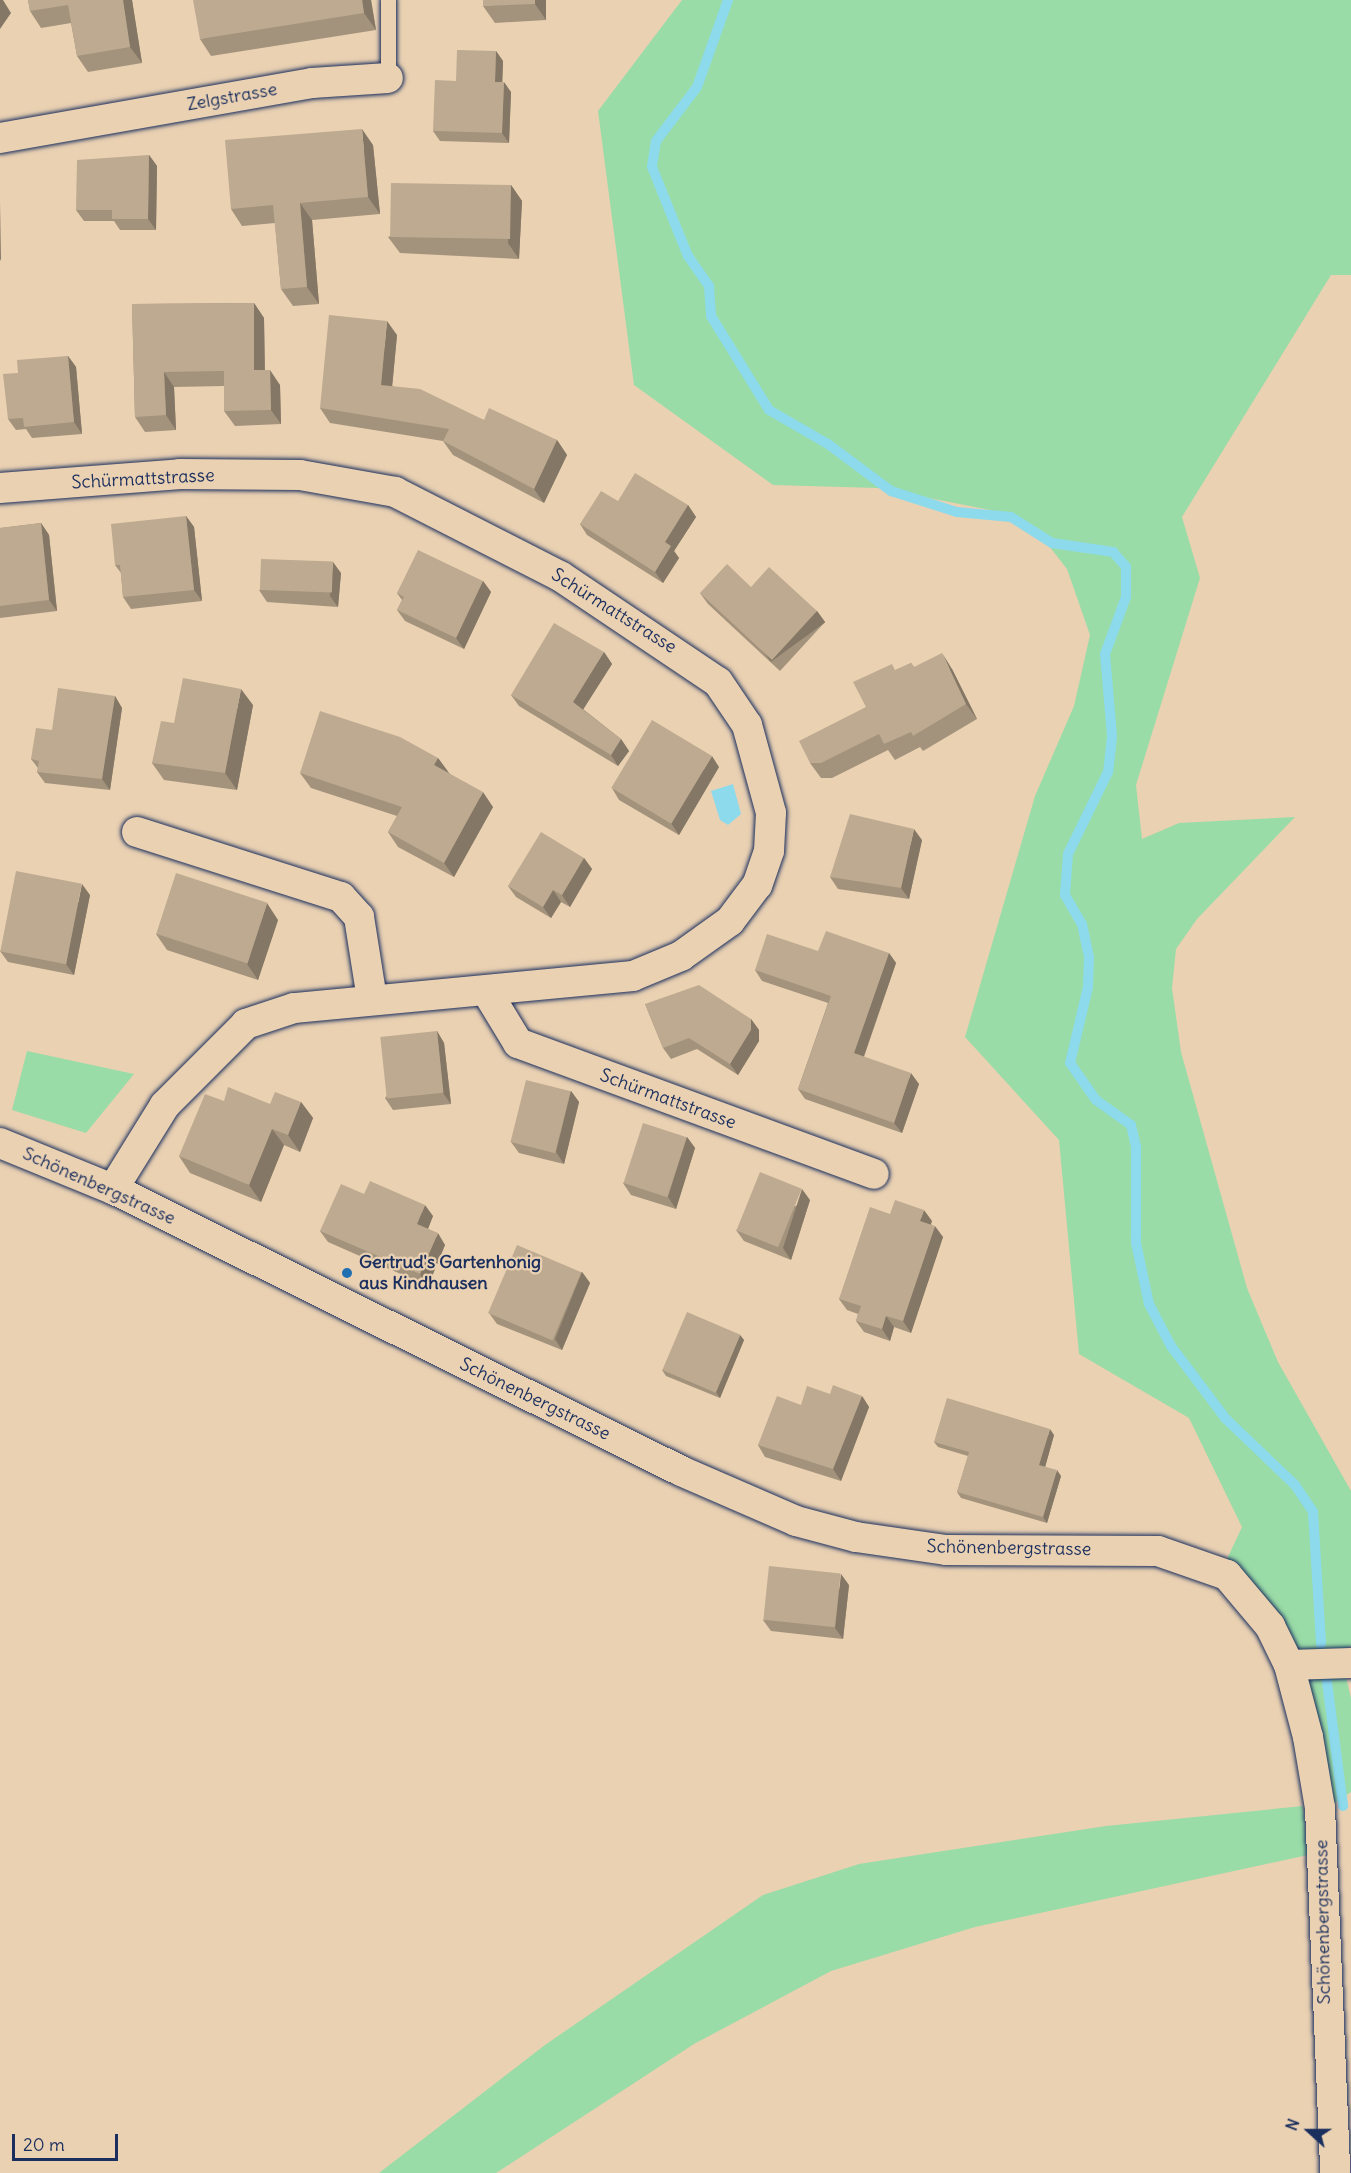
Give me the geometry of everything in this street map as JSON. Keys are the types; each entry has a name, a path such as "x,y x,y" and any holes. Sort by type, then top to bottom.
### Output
{"street":[{"name":"Zelgstrasse","path":"0,138 312,83 388,78"},
{"name":"Schürmattstrasse","path":"0,488 213,474 300,475 395,492 560,576 718,682 747,725 771,813 769,851 757,885 730,921 681,956 633,976 487,992 372,999 294,1008 246,1024 165,1105 113,1189"},
{"path":"137,832 341,897 359,917 372,999"},
{"name":"Schürmattstrasse","path":"487,992 518,1043 874,1174"},
{"name":"Schönenbergstrasse","path":"0,1143 113,1189 670,1466 796,1521 856,1537 935,1548 1158,1551 1203,1564 1246,1592 1289,1665 1320,1808 1335,2173"},
{"path":"1289,1665 1351,1664"}],"lane":[{"name":"Zelgstrasse","path":"388,0 388,78"}],"green space":[{"path":"682,0 1351,0 1351,275 1331,275 1182,517 1200,578 1136,785 1142,839 1179,823 1295,817 1197,919 1176,949 1172,988 1181,1052 1247,1288 1278,1362 1351,1491 1351,1646 1340,1652 1351,1698 1351,1792 1327,1808 1254,1584 1227,1559 1242,1527 1189,1418 1079,1354 1059,1140 965,1037 1035,796 1074,706 1090,635 1067,569 1035,528 990,510 878,488 773,485 634,385 598,111"},
{"path":"27,1051 134,1074 86,1133 12,1110"},
{"path":"1303,1806 1308,1855 975,1927 831,1971 694,2044 496,2173 379,2173 545,2045 763,1895 859,1864 1106,1826"}],"water":[{"path":"733,784 741,814 728,825 720,820 711,791"}],"building":[{"path":"28,0 123,0 130,47 77,56 68,5 30,11"},
{"path":"193,0 362,0 364,13 200,39"},
{"path":"483,0 535,0 535,4 483,6"},
{"path":"457,50 496,51 495,82 504,82 502,133 433,131 435,80 456,81"},
{"path":"362,129 368,197 300,203 307,287 281,289 273,205 231,209 225,140"},
{"path":"149,155 148,219 112,219 112,210 76,210 77,160"},
{"path":"391,183 511,185 510,239 390,237"},
{"path":"254,303 254,370 270,370 271,410 224,411 224,371 164,372 166,415 135,417 132,304"},
{"path":"329,315 387,321 381,385 420,389 484,420 489,408 557,440 534,489 443,441 449,429 320,408"},
{"path":"68,356 74,422 24,427 23,418 8,419 3,374 18,373 17,360"},
{"path":"635,473 688,505 665,542 671,546 655,572 580,524 601,491 618,501"},
{"path":"186,516 194,590 123,597 120,565 115,565 111,524"},
{"path":"41,523 49,600 0,606 0,528"},
{"path":"418,550 483,581 456,638 397,610 404,597 397,593"},
{"path":"261,559 333,562 332,592 260,590"},
{"path":"727,564 751,587 769,567 817,611 772,660 700,593"},
{"path":"554,623 604,652 573,702 621,739 611,755 511,695"},
{"path":"942,653 966,704 913,736 911,732 884,744 879,734 821,763 810,763 799,741 866,707 853,682 892,664 895,670 911,663 914,667"},
{"path":"183,678 241,689 225,773 152,763 161,721 174,723"},
{"path":"58,688 115,696 102,779 37,772 39,761 31,759 36,728 52,730"},
{"path":"320,711 400,737 438,758 434,765 483,792 444,863 388,832 402,807 300,773"},
{"path":"652,720 712,756 671,824 611,788"},
{"path":"850,814 914,829 901,888 830,877"},
{"path":"541,832 584,858 562,895 553,890 543,907 508,886"},
{"path":"16,871 82,884 66,964 0,951"},
{"path":"176,873 267,903 248,964 156,934"},
{"path":"826,931 889,953 854,1053 911,1073 894,1123 798,1089 831,996 755,970 767,934 818,951"},
{"path":"699,985 751,1019 751,1030 730,1064 689,1038 663,1048 645,1004"},
{"path":"437,1031 443,1093 387,1099 380,1037"},
{"path":"526,1080 571,1091 555,1153 511,1142"},
{"path":"228,1087 270,1104 275,1092 301,1102 288,1135 272,1129 249,1185 179,1156 205,1094 224,1101"},
{"path":"643,1123 687,1137 667,1197 624,1183"},
{"path":"760,1172 802,1189 778,1247 736,1230"},
{"path":"370,1181 425,1205 417,1224 438,1233 420,1274 320,1231 341,1184 364,1194"},
{"path":"895,1200 924,1210 920,1221 935,1226 903,1321 886,1316 882,1329 856,1321 861,1306 839,1299 870,1207 890,1214"},
{"path":"517,1245 581,1272 553,1340 488,1313"},
{"path":"687,1312 740,1335 716,1393 662,1370"},
{"path":"833,1385 862,1396 833,1469 758,1445 777,1396 801,1405 807,1386 830,1394"},
{"path":"947,1398 1050,1429 1039,1465 1057,1470 1043,1517 957,1492 969,1452 934,1442"},
{"path":"769,1566 841,1574 835,1627 763,1620"}],"waterway":[{"path":"728,0 697,87 656,141 652,167 688,256 709,286 711,316 769,410 828,444 891,491 957,512 1011,517 1052,543 1113,552 1126,567 1126,597 1105,654 1112,736 1108,772 1068,854 1065,895 1082,924 1089,957 1088,987 1070,1063 1096,1100 1131,1125 1136,1147 1136,1243 1149,1304 1171,1346 1226,1419 1295,1485 1313,1512 1321,1644"},
{"path":"1327,1682 1343,1806"}],"place":[{"name":"Gertrud's Gartenhonig aus Kindhausen","path":"347,1273"}]}
